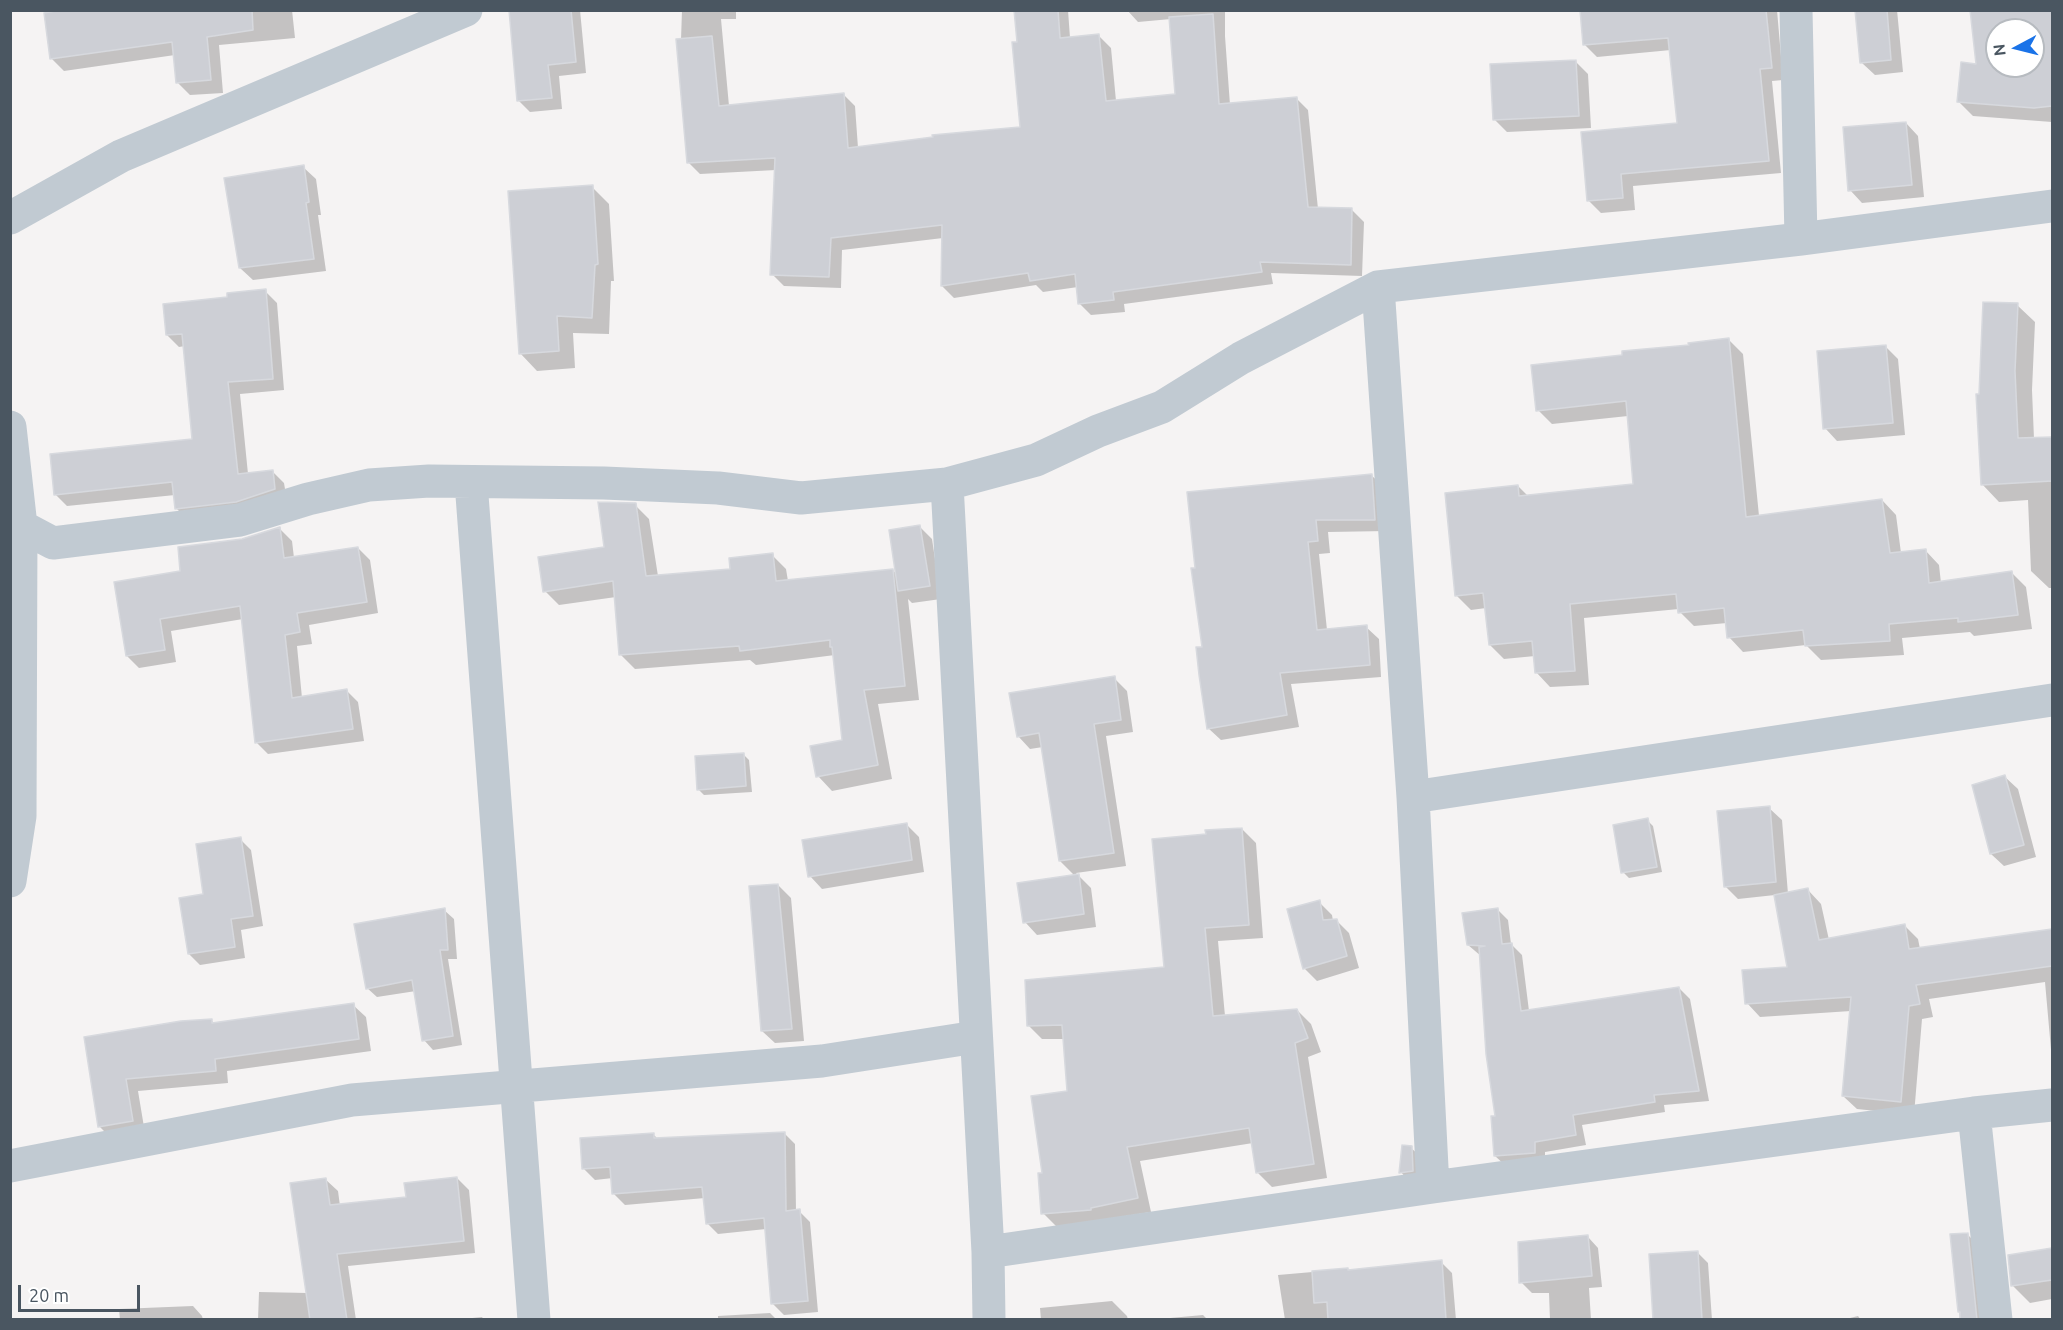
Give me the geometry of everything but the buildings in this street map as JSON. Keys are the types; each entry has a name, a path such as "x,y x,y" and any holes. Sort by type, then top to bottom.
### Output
{"street":[{"path":"10,218 121,156 465,10"},
{"path":"1796,10 1801,239"},
{"path":"21,526 53,543 240,520 308,499 369,485 429,481 604,483 706,488 801,498 947,484 1036,460 1098,431 1161,407 1241,358 1378,287 1801,239 2052,206"},
{"path":"1378,287 1413,797 1433,1187"},
{"path":"10,428 21,526 20,816 10,881"},
{"path":"471,482 534,1320"},
{"path":"947,484 988,1252 989,1320"},
{"path":"1413,797 2052,700"},
{"path":"10,1166 352,1100 822,1061 975,1037"},
{"path":"988,1252 1433,1187 1974,1113 2052,1105"},
{"path":"1974,1113 1996,1320"}]}
